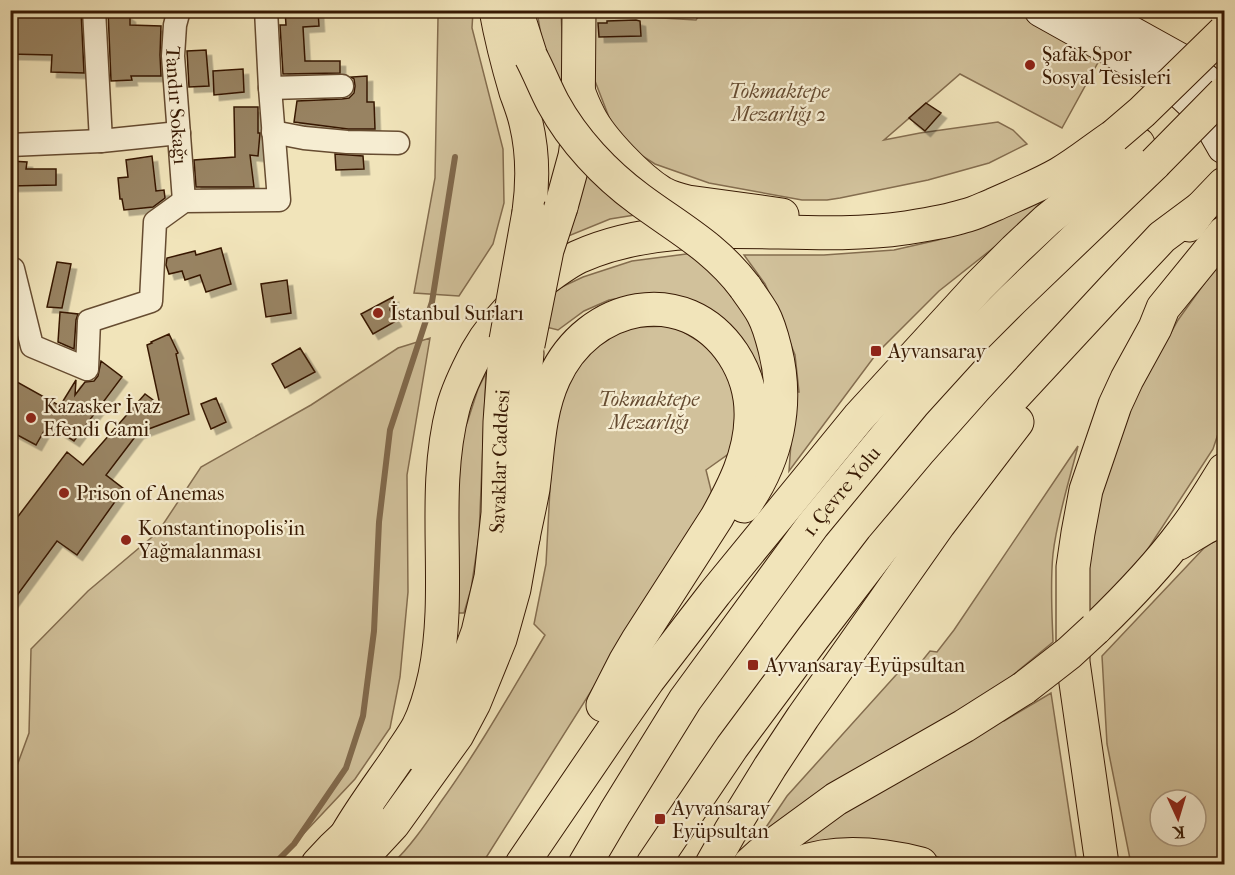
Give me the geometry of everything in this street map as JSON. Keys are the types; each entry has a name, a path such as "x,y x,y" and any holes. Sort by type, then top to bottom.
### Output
{"main road":[{"name":"Savaklar Caddesi","path":"318,864 352,849 399,815 457,735 470,711 503,630 514,588 523,538 525,473 524,387 517,342 532,195 530,149 526,123 504,49 496,10"},
{"path":"510,864 556,779 603,705 751,497 773,450 780,415 781,380 771,333 763,313 745,287 722,260 706,246 640,199 607,172 573,133 554,105 531,57 516,10"},
{"path":"524,10 531,57"},
{"name":"Savaklar Caddesi","path":"352,849 382,800 412,762 437,723 466,665 478,632 496,546 501,402 517,342 537,295 547,250 575,156 578,135 579,10"},
{"path":"1041,10 1143,67 1179,90 1197,107 1212,126 1224,147"},
{"path":"1090,10 1180,60 1209,84 1224,102"},
{"path":"1136,147 1142,112 1224,31"},
{"path":"522,864 648,680 715,593 859,417 1015,250 1047,220 1136,147 1224,60"},
{"path":"352,849 361,810 417,728 428,704 435,675 443,611 442,485 453,405 478,350 494,326 525,294 557,269 576,258 634,239 719,232 870,233 967,216 1019,194 1060,173 1136,147 1224,93"},
{"path":"526,123 532,129 555,132 565,128 578,105 612,149 644,180 674,199 784,215 844,219 911,216 987,207"},
{"name":"1. Çevre Yolu","path":"585,864 685,700 813,525 913,404 963,349 1019,293 1136,147"},
{"path":"712,864 789,737 939,524 1015,424 1150,275 1201,208 1224,184"},
{"path":"653,864 739,738 882,548 993,418 1115,287 1162,237 1201,208"},
{"path":"1102,864 1073,662 1074,567 1086,490 1115,405 1163,308 1224,233"},
{"path":"523,538 533,490 541,418 546,399 565,357 582,338 597,326 620,314 646,309 667,310 685,315 716,334 739,364 747,385 751,419 743,463 717,517 638,640 603,705"},
{"path":"750,864 836,799 964,726 1024,688 1069,653 1123,602 1168,551 1184,532 1224,470"},
{"path":"1168,551 1224,518"},
{"path":"797,864 825,856 853,855 887,857 921,864"}],"street":[{"path":"94,10 101,141"},
{"name":"Tandır Sokağı","path":"179,10 175,25 173,56 184,201"},
{"path":"10,268 13,269 32,346 87,369 89,321 151,301 155,222 184,201 279,200 266,10"},
{"path":"270,88 342,86"},
{"path":"273,132 347,142 398,143"},
{"path":"10,145 101,141 178,133"}],"green space":[{"name":"Tokmaktepe Mezarlığı 2","path":"703,10 1014,11 1101,57 1062,128 960,74 884,140 998,122 1013,130 1027,144 989,163 928,180 840,198 802,200 709,183 655,164 636,152 612,125 595,81 592,14 696,20"},
{"path":"435,11 473,11 472,28 503,149 504,203 493,244 459,296 414,293 435,178 438,18"},
{"path":"537,11 561,11 564,76 561,96 549,118 541,118 533,111 546,66"},
{"path":"586,172 641,214 610,219 566,237"},
{"path":"1079,180 939,291 877,353 789,471 792,392 799,392 795,355 765,284 744,255 824,255 894,250 938,240 997,220"},
{"path":"694,253 708,262 755,324 770,398 752,355 737,333 719,316 643,294 609,300 584,311 558,330 546,327 553,291 583,277 632,261"},
{"path":"1224,256 1224,405 1213,449 1144,555 1086,618 1086,551 1120,425 1178,320"},
{"name":"Tokmaktepe Mezarlığı","path":"674,326 700,342 719,359 738,391 734,450 706,470 713,498 482,864 392,864 418,835 454,783 545,635 534,624 546,564 551,469 557,417 565,391 578,367 594,347 616,334 636,327"},
{"path":"430,338 407,475 408,592 400,677 390,728 355,779 275,864 11,864 11,782 29,733 31,649 88,591 158,532 201,467 311,405 398,348"},
{"path":"486,373 479,536 471,589 464,613 457,613 454,518 462,423 467,423"},
{"path":"1078,446 1060,514 1053,554 1051,587 1053,642 996,689 756,842 787,796 905,665 918,666 930,651 937,652"},
{"path":"1224,535 1224,864 1131,864 1107,744 1102,656 1204,548"},
{"path":"1051,693 1077,864 959,864 904,846 789,852 851,808 1002,718 1004,721"}],"building":[{"path":"10,10 81,10 84,73 51,72 52,55 10,54"},
{"path":"108,10 120,10 130,17 130,25 161,26 161,76 131,76 132,80 111,81"},
{"path":"285,10 318,10 319,26 303,27 305,61 340,61 340,73 283,74 280,25 286,25"},
{"path":"640,21 641,36 599,37 598,23"},
{"path":"206,50 209,86 189,87 187,51"},
{"path":"243,69 244,92 214,95 213,71"},
{"path":"367,76 367,102 374,102 375,129 348,129 294,122 297,101 349,98 354,93 355,86 354,79 351,77"},
{"path":"926,103 941,113 925,131 909,118"},
{"path":"234,107 258,107 258,133 260,133 258,156 250,155 254,187 196,187 194,160 235,157"},
{"path":"335,154 363,156 364,169 336,170"},
{"path":"152,156 156,191 164,190 165,198 153,207 124,210 122,199 120,199 118,178 128,177 126,160"},
{"path":"10,161 27,162 26,169 56,169 56,185 10,186"},
{"path":"221,248 231,284 206,292 200,275 185,280 182,271 169,274 166,265 167,258 195,251 196,255"},
{"path":"57,262 71,264 62,308 47,307"},
{"path":"287,280 291,313 266,317 261,284"},
{"path":"393,297 390,310 396,321 373,334 361,314"},
{"path":"60,312 78,314 74,349 58,342"},
{"path":"169,334 178,353 176,354 189,414 138,433 106,475 124,489 77,555 57,541 10,605 10,527 67,452 83,465 145,394 160,405 147,345"},
{"path":"300,348 315,372 285,388 272,364"},
{"path":"101,361 122,377 74,441 48,424 36,445 10,431 10,378 60,406 76,380 75,395 85,382 94,381 98,376"},
{"path":"216,398 226,422 211,429 201,404"}],"waterway":[{"path":"274,864 294,844 346,768 363,716 374,631 379,522 390,430 432,302 455,157"}],"place":[{"name":"Şafak Spor Sosyal Tesisleri","path":"1030,65"},
{"name":"İstanbul Surları","path":"378,313"},
{"name":"Ayvansaray","path":"876,351"},
{"name":"Kazasker İvaz Efendi Cami","path":"31,418"},
{"name":"Prison of Anemas","path":"64,493"},
{"name":"Konstantinopolis'in Yağmalanması","path":"126,540"},
{"name":"Ayvansaray-Eyüpsultan","path":"753,665"},
{"name":"Ayvansaray Eyüpsultan","path":"660,819"}]}
